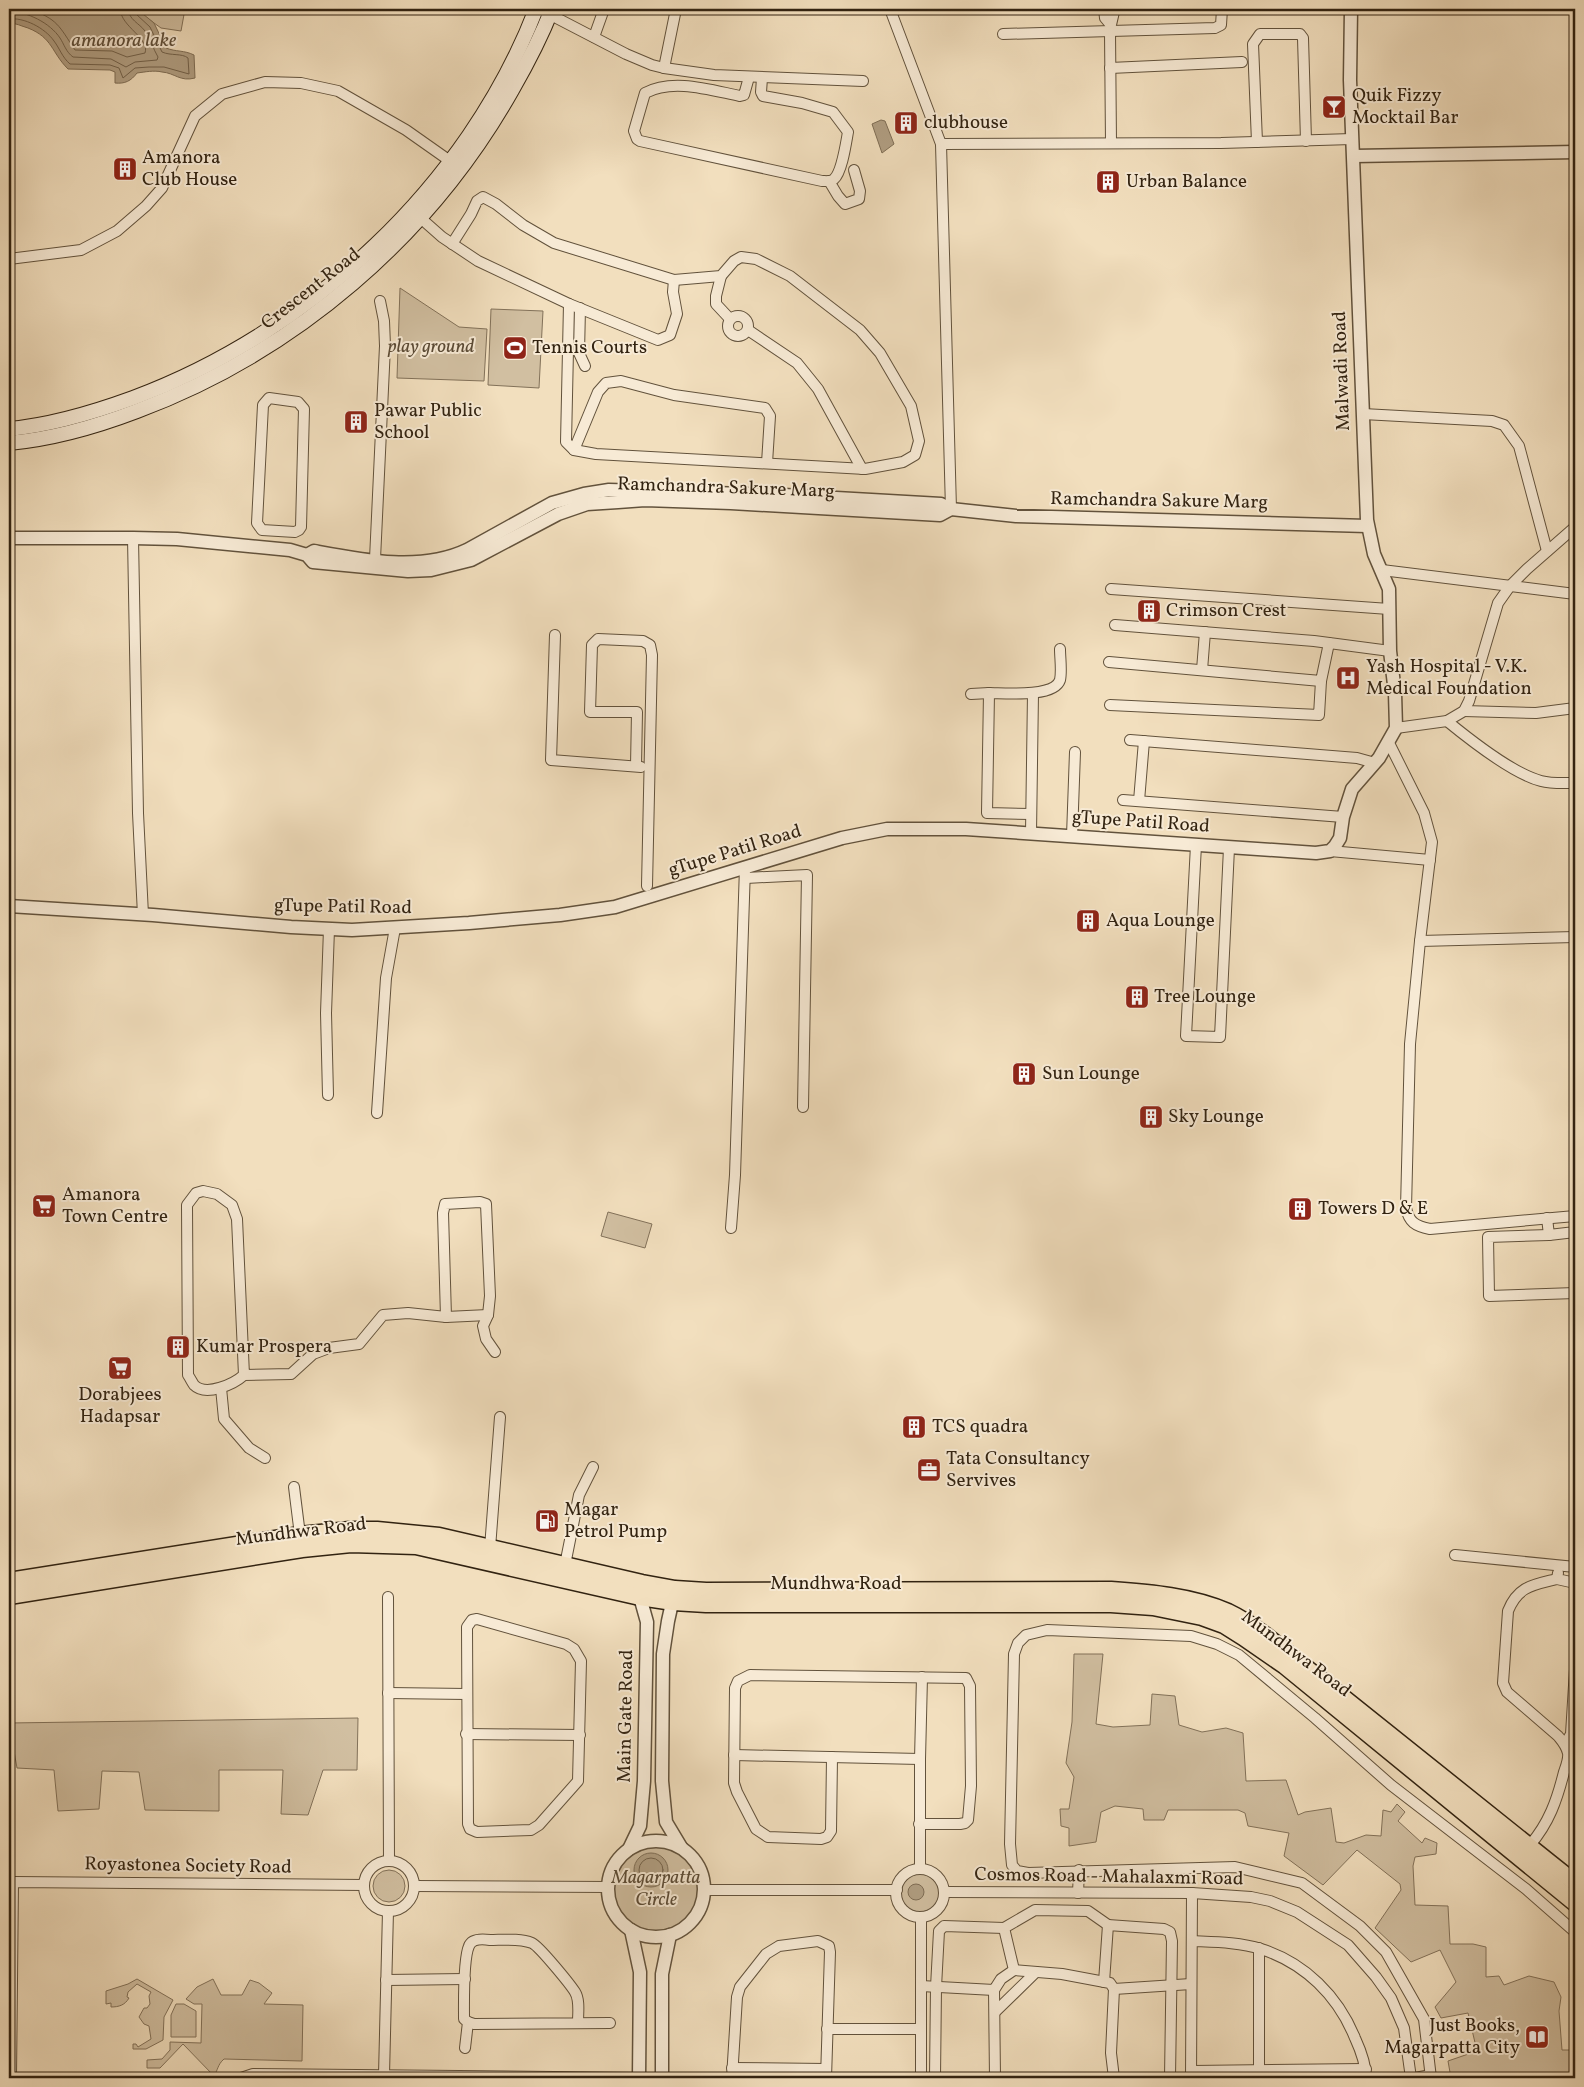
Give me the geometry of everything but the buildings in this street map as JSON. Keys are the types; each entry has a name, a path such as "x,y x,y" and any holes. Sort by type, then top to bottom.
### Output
{"highway":[{"name":"Mundhwa Road","path":"9,1581 300,1535 350,1530 395,1530 439,1536 565,1565 641,1590"},
{"name":"Mundhwa Road","path":"9,1596 327,1545 377,1543 437,1550 674,1596 706,1604 1110,1604 1153,1607 1202,1617 1224,1625 1243,1637 1285,1666 1439,1782 1530,1845 1575,1883"},
{"name":"Mundhwa Road","path":"1439,1782 1575,1903"}],"main road":[{"name":"Crescent Road","path":"9,430 59,422 105,408 169,383 232,352 302,308 415,213 488,106 544,10"},
{"name":"Crescent Road","path":"9,444 62,435 109,421 174,396 239,364 310,319 341,294 415,213 471,156 499,113 526,65 544,10"}],"street":[{"path":"594,37 604,9"},
{"path":"664,68 676,9"},
{"path":"890,9 941,144 951,509"},
{"path":"1104,9 1104,18 1110,28"},
{"path":"1110,143 1110,28 1114,18 1114,9"},
{"path":"1003,34 1110,28 1215,28 1221,25 1222,9"},
{"name":"Malwadi Road","path":"1351,9 1350,80 1368,526 1374,554 1389,589 1390,651 1395,693 1396,728"},
{"path":"544,10 626,54 664,68 714,76 863,81"},
{"path":"1257,142 1254,44 1260,34 1300,34 1303,38 1306,141"},
{"path":"1110,68 1242,62"},
{"path":"749,77 746,93 740,96 699,88 656,86 644,93 634,130 635,136 640,141 829,181 835,178 839,171 848,132 833,112 802,103 763,96 761,92 762,78"},
{"path":"9,259 81,250 117,231 146,206 162,188 195,116 222,94 265,82 301,83 338,91 406,130 450,162"},
{"path":"941,144 1257,142 1352,139"},
{"path":"1354,156 1575,152"},
{"path":"829,181 845,204 855,202 859,199 860,191 854,170"},
{"path":"452,244 477,201 483,197 496,204 523,226 554,244 674,280 721,276"},
{"path":"415,213 452,244 478,261 569,304 658,340 670,335 677,314 673,292 674,280"},
{"path":"569,304 566,442 574,450 596,454 862,469 903,462 915,455 919,441 911,406 880,353 860,330 790,276 756,259 741,257 734,261 721,276 716,296 716,304 730,319"},
{"path":"375,559 385,346 384,321 380,301"},
{"path":"580,308 579,353 586,366"},
{"path":"738,316 744,317 748,323 748,330 743,335 734,335 728,327 730,319 738,316"},
{"path":"748,330 797,363 818,389 862,469"},
{"path":"574,450 598,392 606,384 621,381 674,395 765,408 770,416 767,463"},
{"path":"268,398 298,402 304,409 301,527 295,532 276,531 262,530 257,523 263,405 268,398"},
{"path":"1362,414 1492,421 1504,425 1519,446 1547,551"},
{"name":"Ramchandra Sakure Marg","path":"307,554 313,562 408,571 431,570 471,560 523,526 552,503 584,494 609,490 784,494 889,507 941,504 951,509 1016,516 1368,526"},
{"name":"Ramchandra Sakure Marg","path":"9,538 133,538 274,548 307,554 314,551 398,562 431,561 456,555 523,526"},
{"path":"1464,711 1469,701 1498,603 1510,586 1575,527"},
{"path":"274,548 276,531"},
{"path":"133,538 138,813 143,915"},
{"path":"1382,570 1575,594"},
{"path":"1111,589 1390,609"},
{"path":"1115,625 1329,643 1390,651"},
{"path":"1202,670 1204,632"},
{"path":"555,635 551,760 650,768"},
{"path":"636,766 638,712 590,712 592,645 598,639 643,640 650,645 652,655 647,886"},
{"path":"1110,705 1319,715 1321,682 1329,643"},
{"path":"971,694 1033,693 1048,690 1059,683 1060,649"},
{"path":"1109,662 1321,682"},
{"path":"989,693 987,813 1031,814"},
{"path":"1031,834 1033,693"},
{"path":"1330,851 1340,838 1343,817 1352,789 1375,763 1389,743 1396,728 1447,721 1464,711 1536,713 1575,708"},
{"path":"1447,721 1491,755 1528,776 1540,781 1575,784"},
{"path":"1130,740 1357,758 1375,763"},
{"path":"1140,801 1144,741"},
{"path":"1389,743 1424,812 1432,842 1410,1044 1406,1208 1408,1218 1417,1227 1430,1229 1575,1216"},
{"path":"1072,836 1075,752"},
{"path":"1122,800 1343,817"},
{"name":"gTupe Patil Road","path":"9,906 329,929 395,928 560,915 615,907 746,873 842,838 878,830 954,829 1072,836 1196,851 1316,853 1330,851"},
{"path":"1196,851 1186,1036 1220,1037 1229,851"},
{"path":"1330,851 1430,860"},
{"path":"732,1228 746,873 807,874 804,1107"},
{"path":"377,1113 386,988 395,928"},
{"path":"328,1095 326,1013 329,929"},
{"path":"1420,940 1575,937"},
{"path":"244,1375 237,1219 232,1205 217,1194 203,1190 196,1193 187,1205 188,1374 195,1386 204,1390 221,1388 234,1383 244,1375 291,1374 313,1354 329,1348 359,1344 383,1315 408,1313 446,1317 488,1315"},
{"path":"446,1317 444,1204 480,1202 486,1204 487,1211 490,1296 488,1315 483,1326 486,1340 495,1352"},
{"path":"1547,1218 1549,1235"},
{"path":"1575,1232 1549,1235 1488,1237 1489,1296 1575,1293"},
{"path":"221,1388 224,1419 249,1448 265,1458"},
{"path":"490,1548 500,1417"},
{"path":"565,1565 579,1495 593,1467"},
{"path":"294,1487 300,1535"},
{"path":"1456,1555 1575,1567"},
{"path":"1557,1579 1559,1566"},
{"path":"1530,1845 1544,1829 1551,1816 1559,1796 1569,1755 1565,1744 1506,1692 1503,1683 1508,1611 1512,1601 1524,1588 1557,1579 1575,1583"},
{"name":"Main Gate Road","path":"629,1849 640,1826 644,1781 647,1622 641,1590"},
{"name":"Main Gate Road","path":"674,1596 663,1654 662,1781 666,1822 681,1848"},
{"path":"388,1597 389,1861"},
{"path":"477,1619 566,1644 574,1649 581,1661 578,1781 539,1825 525,1832 477,1832 470,1828 468,1824 466,1694 467,1627 472,1620 477,1619"},
{"path":"1413,2078 1431,2077 1424,2019 1386,1952 1360,1926 1302,1883 1235,1867 1079,1870 1028,1873 1017,1871 1012,1865 1010,1844 1014,1663 1018,1643 1026,1635 1047,1630 1191,1636 1217,1644 1239,1655 1309,1712 1391,1785 1526,1889 1575,1932"},
{"path":"1565,1744 1571,1734 1575,1669"},
{"path":"832,1757 831,1831 828,1837 768,1838 756,1829 734,1783 735,1688 738,1681 750,1675 966,1678 968,1681 970,1811 965,1823 919,1824"},
{"path":"920,1869 922,1677"},
{"path":"388,1693 466,1694"},
{"path":"466,1734 580,1735"},
{"path":"734,1756 920,1759"},
{"path":"654,1840 668,1842 681,1848 691,1856 699,1868 703,1881 703,1890 700,1908 693,1920 683,1929 670,1935 657,1937 643,1935 631,1930 620,1921 612,1910 608,1897 612,1870 619,1858 629,1849 641,1842 654,1840"},
{"path":"389,1861 402,1865 408,1870 414,1886 407,1902 395,1910 388,1911 369,1902 364,1885 370,1869 376,1864 389,1861"},
{"path":"920,1869 938,1876 942,1882 944,1892 939,1908 934,1913 921,1917 914,1916 903,1909 897,1897 897,1890 898,1883 907,1873 920,1869"},
{"path":"1078,1893 1079,1870"},
{"name":"Royastonea Society Road","path":"10,1998 13,1882 364,1885"},
{"path":"414,1886 608,1887"},
{"path":"703,1890 897,1890"},
{"name":"Cosmos Road - Mahalaxmi Road","path":"944,1892 1192,1893 1251,1897 1270,1901 1297,1912 1348,1945 1376,1977 1391,1998 1404,2028 1413,2078"},
{"path":"1192,1893 1191,2074 1259,2070 1366,2074 1348,2019 1332,1997 1311,1976 1288,1960 1260,1948 1192,1941"},
{"path":"935,2078 939,1931 944,1926 1004,1928 1034,1910 1088,1911 1108,1925 1164,1929 1170,1932 1172,1941 1170,2078"},
{"path":"384,2075 388,1911"},
{"path":"921,1917 922,2078"},
{"path":"1104,1982 1108,1925"},
{"path":"1004,1928 1014,1970"},
{"path":"631,1930 640,1972 639,2078"},
{"path":"662,2078 662,1974 670,1935"},
{"path":"578,2022 578,2003 575,1992 539,1948 531,1943 480,1939 472,1942 468,1947 464,2018 468,2022 474,2024 610,2023"},
{"path":"818,1941 829,1946 827,2029 826,2074 732,2073 737,1997 740,1987 766,1954 778,1946 818,1941"},
{"path":"1259,2070 1260,1948"},
{"path":"995,2078 994,1990 1001,1979 1014,1970 1110,1983 1114,1989 1111,2053 1114,2078"},
{"path":"995,2012 1036,1972"},
{"path":"386,1980 465,1979"},
{"path":"1114,1989 1191,1984"},
{"path":"921,1986 994,1990"},
{"path":"10,1998 11,2078"},
{"path":"465,2048 468,2022"},
{"path":"827,2029 921,2029"},
{"path":"241,2078 253,2074 646,2078"}],"green space":[{"path":"130,9 185,9 181,31 161,28 143,15"},
{"name":"play ground","path":"400,288 459,327 487,329 484,381 397,378"},
{"name":"Tennis Courts","path":"491,309 543,311 539,388 488,385"},
{"path":"608,1212 652,1224 645,1248 601,1236"},
{"path":"1074,1654 1103,1654 1096,1724 1113,1727 1150,1725 1152,1694 1175,1696 1179,1725 1202,1732 1226,1728 1243,1733 1246,1781 1286,1780 1298,1815 1331,1808 1336,1842 1344,1843 1366,1835 1381,1836 1383,1810 1391,1812 1397,1804 1405,1812 1398,1821 1422,1843 1425,1838 1437,1843 1436,1854 1415,1857 1413,1866 1415,1905 1448,1906 1450,1944 1473,1944 1486,1947 1486,1977 1499,1976 1504,1985 1529,1976 1554,1982 1561,1997 1559,2011 1562,2050 1571,2050 1575,2078 1451,2078 1448,2061 1477,2051 1468,2013 1441,2018 1435,2007 1456,1982 1440,1950 1411,1962 1375,1928 1401,1890 1400,1884 1357,1850 1323,1885 1284,1856 1289,1833 1248,1826 1245,1813 1238,1810 1168,1810 1164,1820 1144,1820 1143,1809 1115,1806 1101,1812 1096,1842 1069,1846 1069,1828 1061,1826 1060,1809 1069,1809 1074,1777 1066,1763 1072,1722"},
{"path":"358,1718 357,1770 323,1770 308,1815 281,1814 283,1770 219,1770 219,1811 145,1810 139,1772 102,1771 99,1809 58,1811 54,1770 17,1768 9,1723"},
{"name":"Magarpatta Circle","path":"656,1847 672,1850 691,1866 695,1873 698,1889 695,1905 679,1924 672,1928 656,1931 640,1928 621,1912 617,1905 614,1889 617,1873 633,1854 640,1850"},
{"path":"389,1870 401,1874 405,1886 401,1898 389,1902 377,1898 373,1886 377,1874"},
{"path":"920,1874 934,1879 939,1893 934,1907 920,1912 906,1907 901,1893 906,1879"},
{"path":"137,1979 173,2000 164,2017 163,2040 146,2049 133,2049 133,2044 136,2044 138,2047 151,2039 149,2026 144,2024 139,2017 144,2008 147,2008 150,2004 149,1996 151,1992 137,1984 128,1992 127,1997 129,1998 124,2004 111,2007 111,2003 106,2004 106,1991"},
{"path":"213,1979 221,1995 242,1995 250,1980 259,1983 272,1993 264,2004 303,2005 302,2061 224,2059 214,2075 216,2078 211,2078 213,2075 183,2044 160,2068 147,2068 147,2060 162,2059 170,2050 170,2042 201,2043 202,2004 194,2004 186,1999 197,1987"},
{"path":"176,2004 184,2004 196,2011 196,2037 171,2037 171,2015"}],"water":[{"name":"amanora lake","path":"9,9 137,9 154,23 166,48 194,55 195,78 185,79 153,71 137,73 128,81 115,83 115,72 110,70 68,69 42,36 28,28 9,23"},
{"path":"881,120 885,121 894,144 882,153 872,124"},
{"path":"651,1853 658,1854 663,1858 667,1863 667,1877 663,1882 658,1886 651,1887 644,1886 639,1882 635,1877 634,1870 635,1863 639,1858 644,1854"},
{"path":"916,1884 922,1886 924,1892 922,1898 916,1900 910,1898 908,1892 910,1886"}],"place":[{"name":"Quik Fizzy Mocktail Bar","path":"1334,107"},
{"name":"clubhouse","path":"906,123"},
{"name":"Amanora Club House","path":"125,169"},
{"name":"Urban Balance","path":"1108,182"},
{"name":"Tennis Courts","path":"515,348"},
{"name":"Pawar Public School","path":"356,422"},
{"name":"Crimson Crest","path":"1149,611"},
{"name":"Yash Hospital - V.K. Medical Foundation","path":"1348,678"},
{"name":"Aqua Lounge","path":"1088,921"},
{"name":"Tree Lounge","path":"1137,997"},
{"name":"Sun Lounge","path":"1024,1074"},
{"name":"Sky Lounge","path":"1151,1117"},
{"name":"Amanora Town Centre","path":"44,1206"},
{"name":"Towers D & E","path":"1300,1209"},
{"name":"Kumar Prospera","path":"178,1347"},
{"name":"Dorabjees Hadapsar","path":"120,1368"},
{"name":"TCS quadra","path":"914,1427"},
{"name":"Tata Consultancy Servives","path":"929,1470"},
{"name":"Magar Petrol Pump","path":"547,1521"},
{"name":"Just Books, Magarpatta City","path":"1537,2037"}]}
